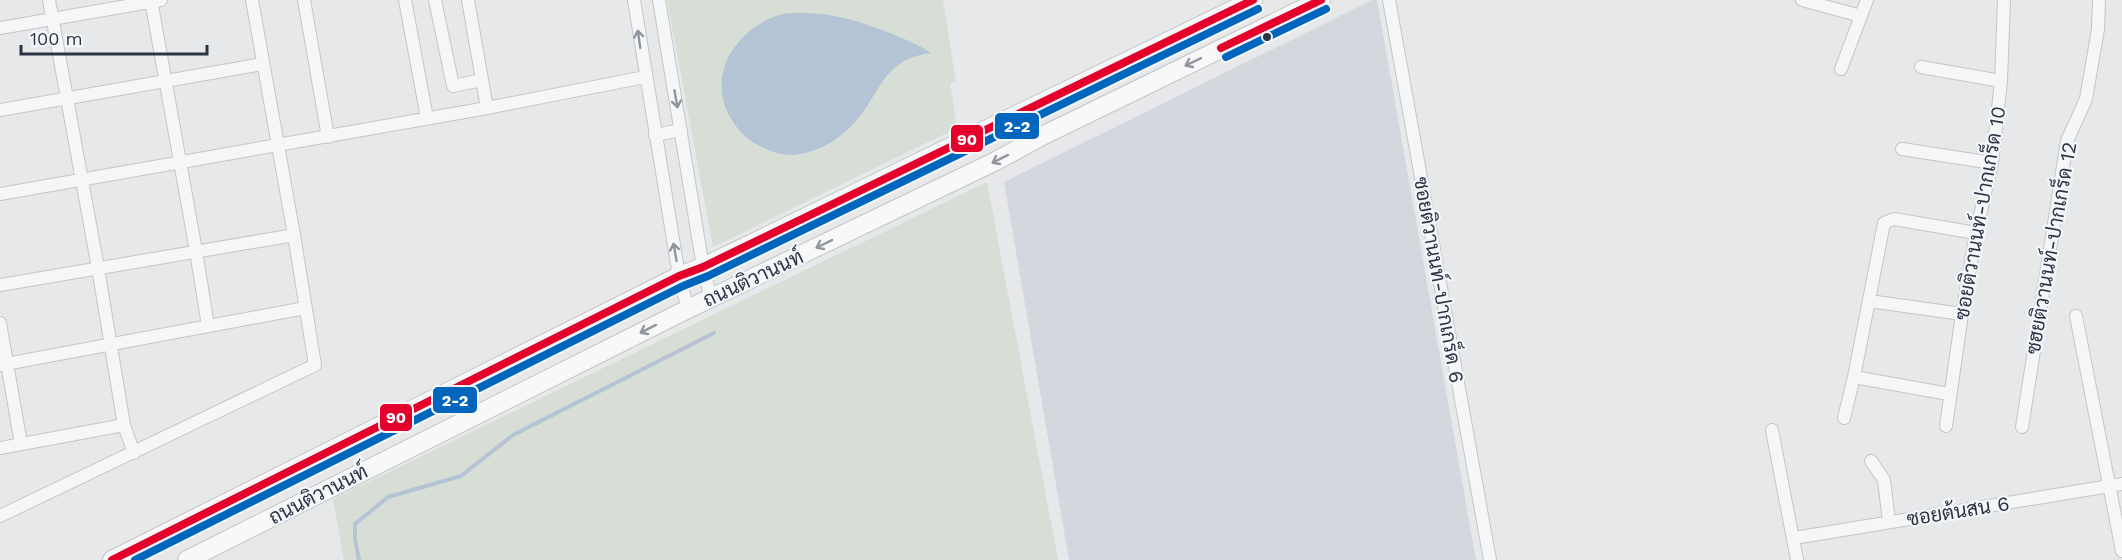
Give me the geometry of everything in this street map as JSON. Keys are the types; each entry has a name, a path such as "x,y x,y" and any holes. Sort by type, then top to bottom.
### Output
{"main road":[{"name":"ถนนติวานนท์","path":"112,560 680,276 703,267 1252,0"},
{"name":"ถนนติวานนท์","path":"193,559 688,309 986,166 1040,137 1321,0"}],"street":[{"path":"49,0 124,425 134,453"},
{"path":"0,516 315,365 252,0"},
{"path":"304,0 328,137"},
{"path":"405,0 426,118"},
{"path":"435,0 453,86 482,80"},
{"path":"468,0 487,108"},
{"path":"633,0 680,276 688,309"},
{"path":"659,0 703,267 711,299"},
{"name":"ซอยติวานนท์-ปากเกร็ด 6","path":"1389,0 1490,560"},
{"path":"1802,0 1861,16"},
{"path":"1841,69 1867,0"},
{"name":"ซอยติวานนท์-ปากเกร็ด 10","path":"1946,426 1962,314 1992,162 2001,81 2004,0"},
{"name":"ซฮยติวานนท์-ปากเกร็ด 12","path":"2022,427 2067,141 2086,99 2098,29 2099,0"},
{"path":"0,28 154,1 164,81 208,326"},
{"path":"0,110 262,64"},
{"path":"1921,67 2001,81"},
{"path":"0,194 328,137 645,77"},
{"path":"655,135 681,130"},
{"path":"1902,149 1992,162"},
{"path":"1844,418 1854,377 1882,227 1886,221 1894,219 1976,234"},
{"path":"0,285 294,235"},
{"path":"1869,301 1962,314"},
{"path":"3,365 305,308"},
{"path":"2076,316 2116,485 2122,551"},
{"path":"0,323 3,365 21,444"},
{"path":"1854,377 1949,394"},
{"path":"0,448 124,425"},
{"path":"1772,430 1797,560"},
{"path":"1871,461 1884,480 1889,522"},
{"name":"ซอยต้นสน 6","path":"1794,538 2116,485"}],"shaded area":[{"path":"667,0 943,0 956,82 950,83 957,128 713,247"},
{"path":"1372,0 1377,0 1476,560 1069,560 1004,182"},
{"path":"987,182 1058,560 344,560 333,499"}],"water":[{"path":"783,14 837,16 859,22 893,34 931,53 904,61 895,68 881,84 860,116 838,138 810,152 786,155 763,148 742,133 729,115 723,98 722,82 731,52 753,28"}],"waterway":[{"path":"359,560 355,524 388,497 461,476 513,435 714,333"}],"transit line":[{"name":"90","path":"112,560 679,276 703,267 1253,0"},
{"name":"90","path":"1221,48 1321,0"},
{"name":"2-2","path":"135,560 683,286 708,276 1258,9"},
{"name":"2-2","path":"1226,57 1326,9"}]}
